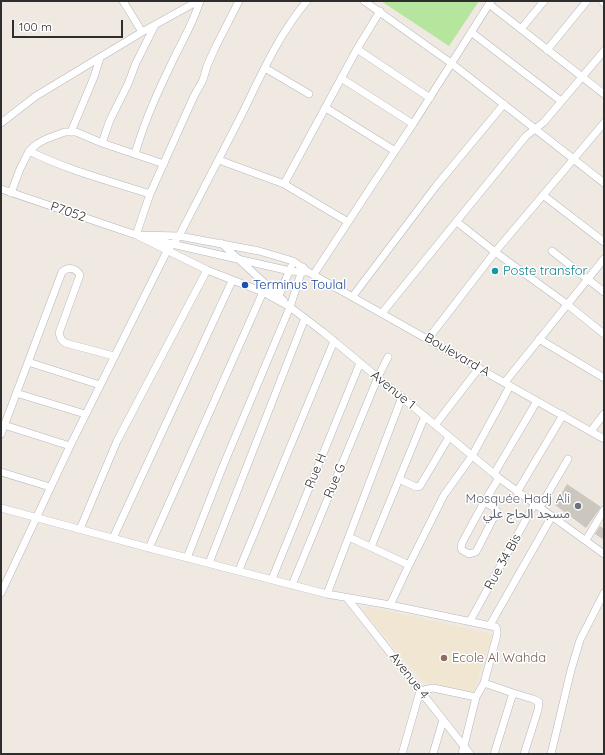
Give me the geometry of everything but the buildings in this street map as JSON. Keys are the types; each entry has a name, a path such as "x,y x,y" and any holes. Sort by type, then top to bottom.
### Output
{"street":[{"path":"123,1 142,32"},
{"path":"1,123 36,96 142,32 199,1"},
{"path":"135,154 140,136 154,102 190,26 199,1"},
{"path":"136,235 150,194 194,96 203,80 215,48 239,1"},
{"path":"1,593 50,487 167,251 179,236 219,160 264,68 299,10 307,1"},
{"path":"364,1 451,63 603,182"},
{"path":"521,29 544,1"},
{"path":"547,50 587,1"},
{"path":"312,273 413,124 490,3 604,94"},
{"path":"284,184 357,49 380,11"},
{"path":"102,143 110,120 155,26"},
{"path":"471,32 561,101"},
{"path":"357,49 430,98"},
{"path":"382,313 526,136 544,122 604,50"},
{"path":"71,132 94,77 100,58"},
{"path":"264,68 308,94"},
{"path":"341,78 413,124"},
{"path":"352,296 436,186 504,104"},
{"path":"326,108 395,151"},
{"path":"428,339 495,252 603,125"},
{"path":"11,193 29,151 46,139 71,132 76,132 102,143 164,164"},
{"path":"29,151 67,167 150,194"},
{"path":"219,160 284,184 348,222"},
{"name":"P7052","path":"1,189 136,235 173,245"},
{"path":"543,195 604,242"},
{"path":"457,222 495,252 568,305 604,334"},
{"name":"P7052","path":"136,235 179,236"},
{"name":"P7052","path":"136,235 167,251"},
{"name":"Boulevard A","path":"179,236 259,251 293,261 302,270"},
{"path":"221,243 278,297"},
{"name":"Boulevard A","path":"173,245 290,270 302,270 312,273 604,439"},
{"path":"167,251 232,281 278,297"},
{"path":"552,251 604,292"},
{"path":"390,605 444,496 472,456 508,384 539,339 604,259"},
{"path":"278,297 293,261"},
{"path":"1,434 62,272 65,269 70,268 78,271 80,279 59,333 61,339 65,343 114,356"},
{"path":"80,530 118,441 207,270"},
{"path":"187,558 223,466 290,307 302,270"},
{"path":"114,538 232,281"},
{"path":"149,548 263,292"},
{"name":"Avenue 1","path":"278,297 378,377 496,476 604,554"},
{"path":"210,564 306,318"},
{"path":"539,339 604,378"},
{"path":"239,570 334,341"},
{"name":"Rue G","path":"292,585 378,377 388,357"},
{"path":"28,362 100,385"},
{"name":"Rue H","path":"272,579 360,363"},
{"path":"435,425 479,368"},
{"path":"16,393 86,414"},
{"path":"327,594 402,398"},
{"path":"484,502 495,509 496,512 476,552 469,554 462,550 461,546 496,476 537,401"},
{"path":"591,431 604,414"},
{"path":"517,492 563,415"},
{"path":"372,547 425,416"},
{"path":"4,425 70,446"},
{"path":"399,479 416,487 420,486 449,437"},
{"name":"Rue 34 Bis","path":"470,621 537,505 568,459"},
{"path":"1,472 50,487"},
{"path":"1,508 327,594 490,625 496,628 497,632 484,683 476,698 462,754"},
{"path":"586,540 604,510"},
{"path":"490,625 552,516"},
{"path":"349,537 409,564"},
{"path":"551,754 571,670 580,640 604,593"},
{"name":"Avenue 4","path":"347,598 470,754"},
{"path":"484,683 533,699 539,704 524,754"},
{"path":"402,754 420,691 433,688 476,698"},
{"path":"494,754 513,693"},
{"path":"433,754 442,720"}],"shaded area":[{"name":"Ecole Al Wahda","path":"367,607 493,634 473,694 423,682 364,611"}],"green space":[{"path":"381,1 479,1 449,46"}],"place":[{"name":"Poste transfor","path":"495,271"},
{"name":"Terminus Toulal","path":"245,285"},
{"name":"Mosquée Hadj Ali مسجد الحاج علي","path":"578,506"},
{"name":"Ecole Al Wahda","path":"444,658"}]}
